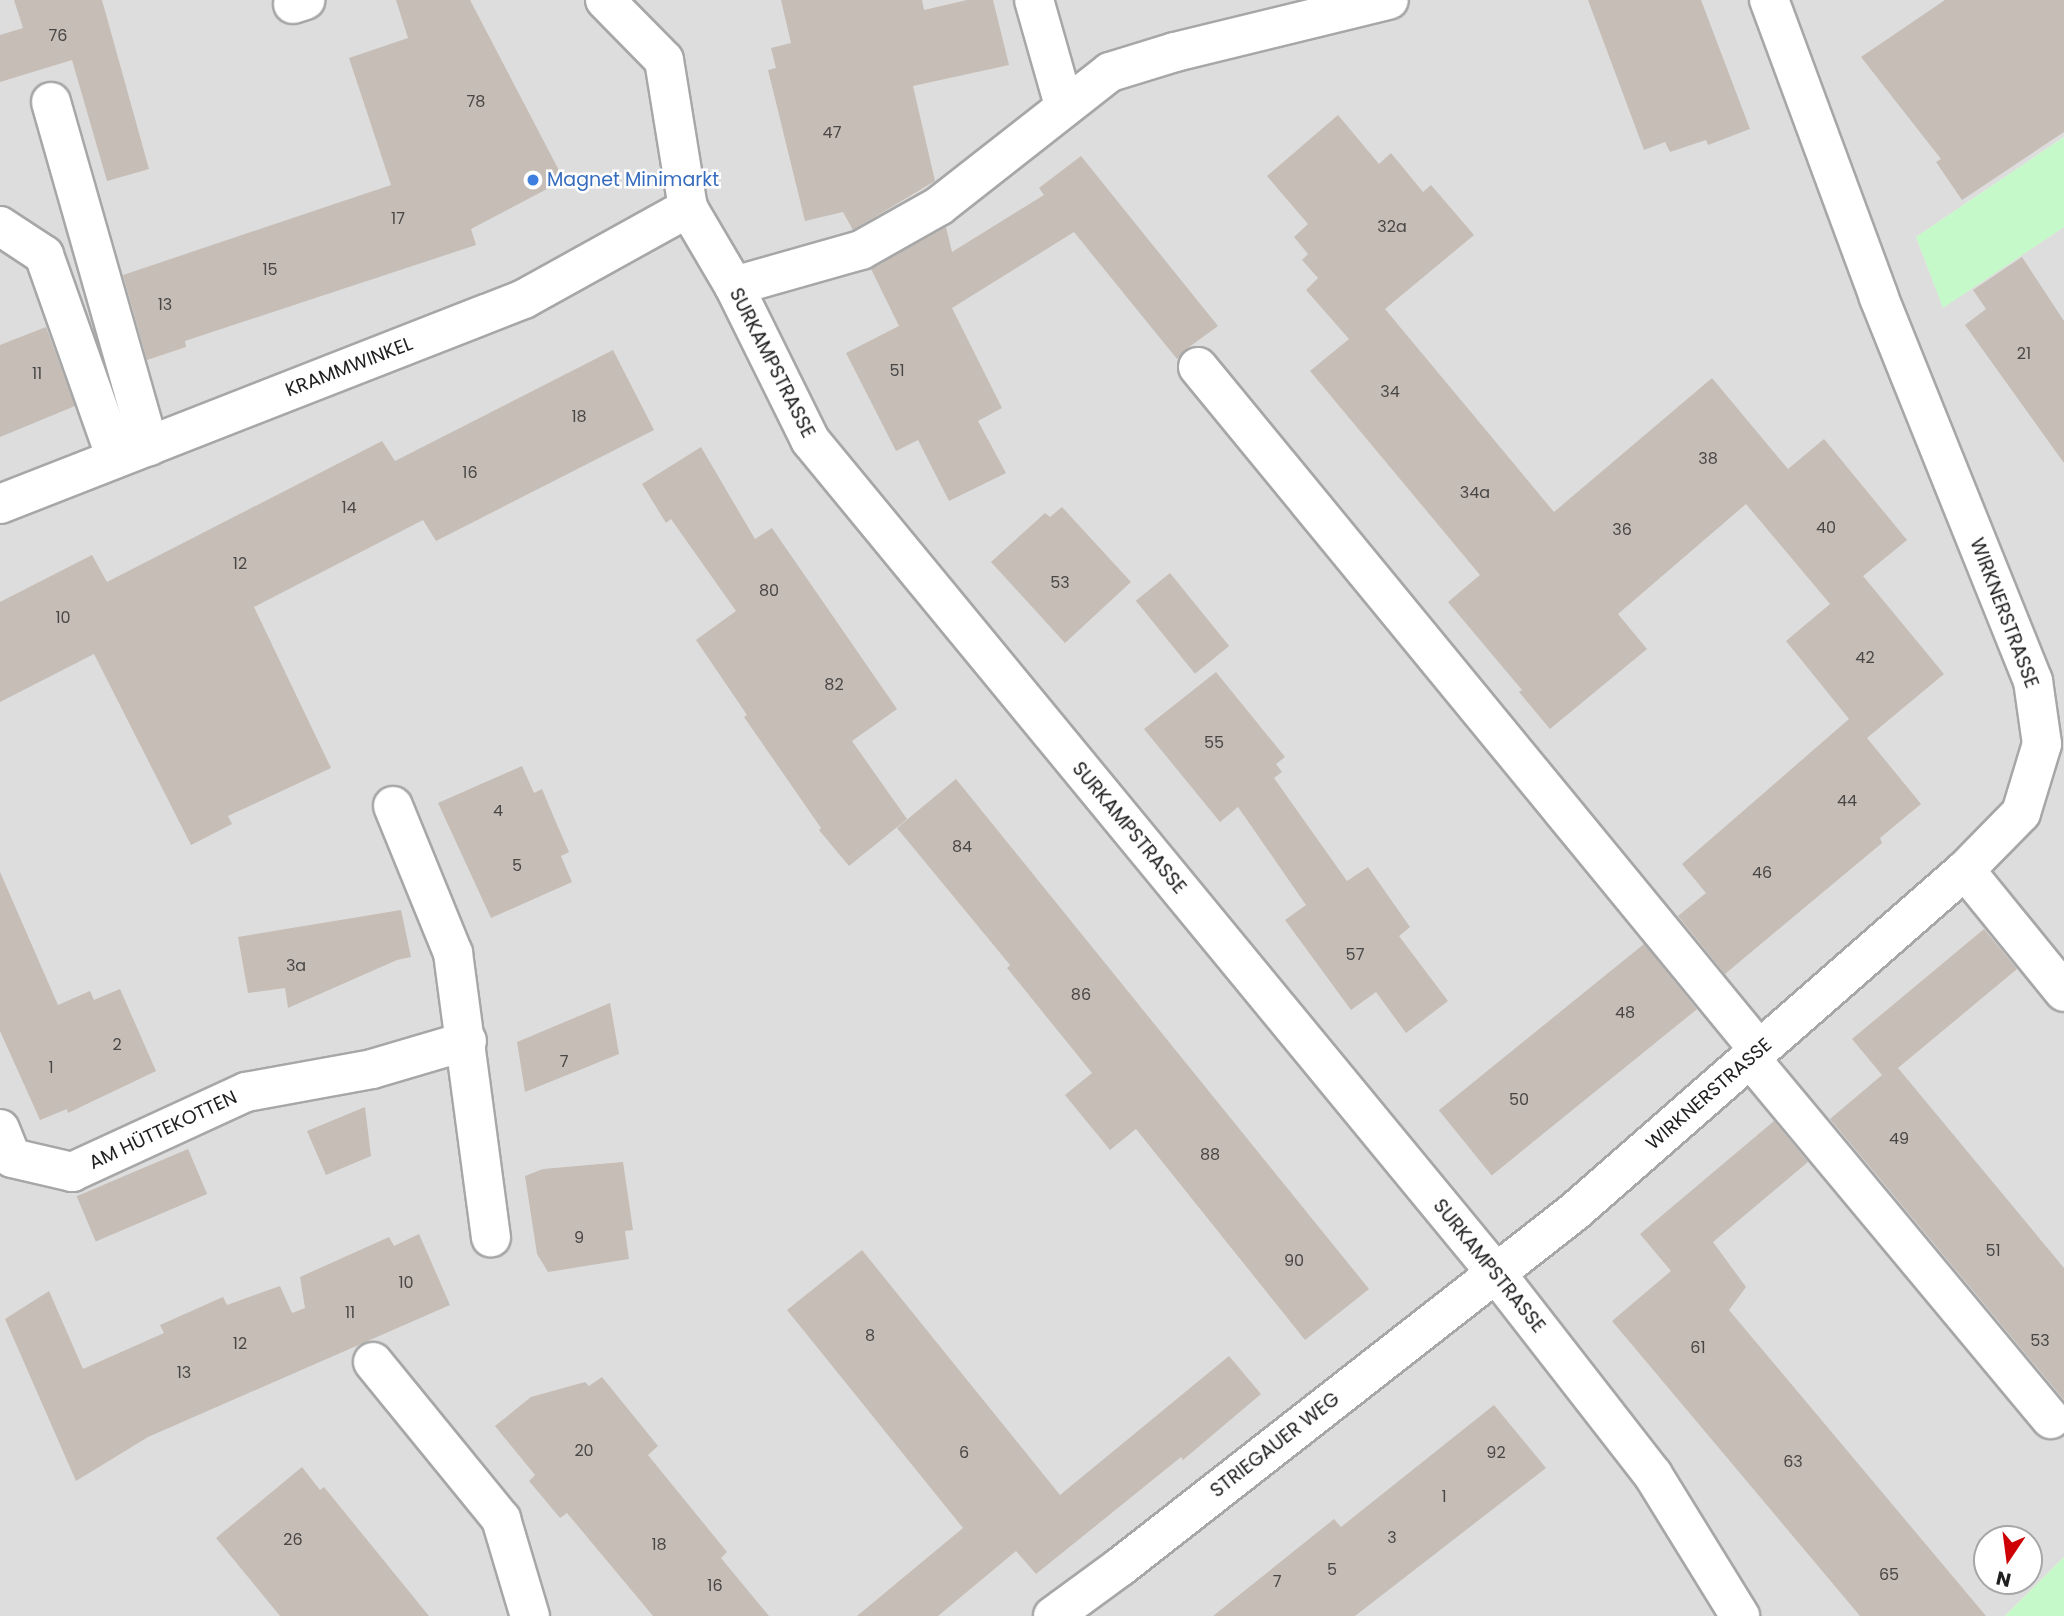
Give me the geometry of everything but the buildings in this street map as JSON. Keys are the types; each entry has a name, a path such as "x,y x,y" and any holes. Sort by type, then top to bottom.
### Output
{"street":[{"name":"SURKAMPSTRASSE","path":"605,0 664,60 688,208 734,286 810,440 1495,1272 1653,1475 1740,1616"},
{"path":"1034,0 1064,105"},
{"path":"734,286 861,250 939,206 1064,105 1110,72 1175,52 1389,0"},
{"name":"WIRKNERSTRASSE","path":"1495,1272 1574,1212 1965,870 2021,813 2042,744 2033,681 1879,297 1769,0"},
{"path":"51,102 132,452"},
{"name":"KRAMMWINKEL","path":"0,504 524,299 688,208"},
{"path":"0,226 44,255 132,452"},
{"path":"1198,367 2051,1419"},
{"path":"393,806 453,953 467,1041 491,1237"},
{"path":"1965,870 2064,992"},
{"name":"AM HÜTTEKOTTEN","path":"0,1129 12,1158 72,1172 246,1092 372,1069 467,1041"},
{"name":"STRIEGAUER WEG","path":"1053,1616 1120,1567 1495,1272"},
{"path":"373,1362 501,1519 530,1616"}],"shaded area":[{"path":"0,0 2064,0 2064,137 1916,237 1943,307 2064,227 2064,1557 2043,1578 2043,1525 1973,1525 1973,1595 2026,1595 2005,1616 0,1616"}],"green space":[{"path":"2064,137 2064,227 1943,308 1916,237"},
{"path":"2064,1557 2064,1616 2005,1616 2026,1595 2043,1595 2043,1578"}],"place":[{"name":"Magnet Minimarkt","path":"533,180"}]}
